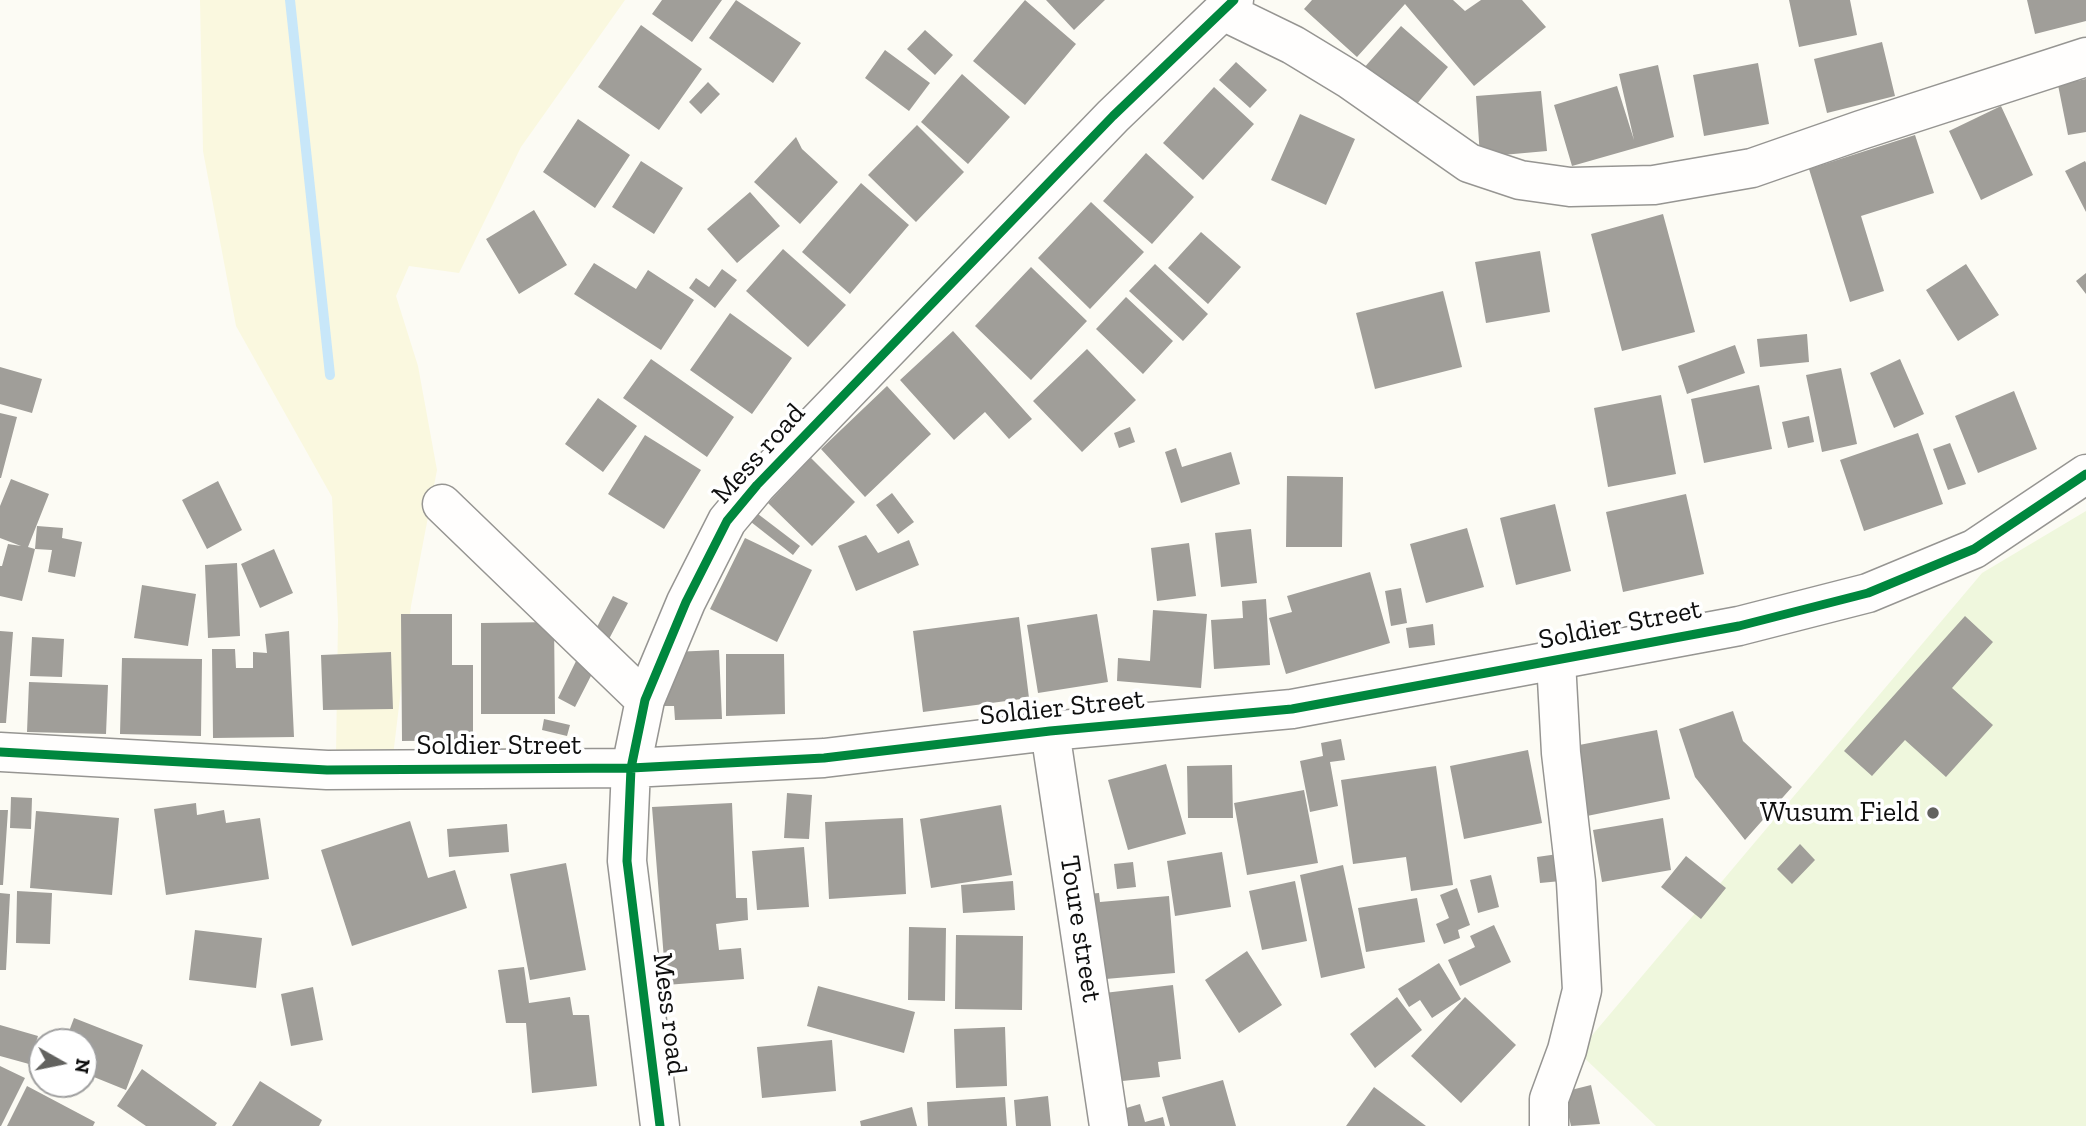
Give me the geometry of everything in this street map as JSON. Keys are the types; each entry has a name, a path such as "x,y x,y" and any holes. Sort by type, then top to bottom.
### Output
{"street":[{"path":"1228,5 1349,79 1469,163 1520,180 1570,187 1654,185 1752,168 2086,57"},
{"name":"Mess road","path":"660,1126 627,861 631,768 645,700 686,602 727,521 757,485 1103,126 1228,5"},
{"name":"Soldier Street","path":"0,752 327,770 631,768 824,758 1050,731 1292,709 1739,626 1868,593 1974,549 2086,474"},
{"path":"442,504 645,700"},
{"path":"1549,1126 1549,1099 1567,1050 1582,990 1576,882 1561,753 1556,661"},
{"name":"Toure street","path":"1050,731 1110,1126"}],"shaded area":[{"path":"200,0 625,0 521,147 459,273 409,266 396,296 418,366 437,470 411,606 393,756 336,755 338,620 332,497 236,326 203,151"}],"green space":[{"name":"Wusum Field","path":"2086,511 2086,1126 1656,1126 1578,1052 1982,573"}],"building":[{"path":"662,0 722,0 692,42 652,14"},
{"path":"736,0 801,43 773,83 709,38"},
{"path":"1025,0 1076,44 1025,105 973,61"},
{"path":"1046,0 1105,0 1074,30"},
{"path":"1312,0 1453,0 1465,11 1481,0 1522,0 1546,27 1474,86 1405,4 1357,57 1304,9"},
{"path":"1789,0 1850,0 1857,35 1799,47"},
{"path":"2027,0 2086,0 2086,21 2035,34"},
{"path":"641,25 702,69 659,130 598,87"},
{"path":"1401,26 1448,67 1411,111 1363,69"},
{"path":"925,30 953,55 935,75 907,49"},
{"path":"1882,42 1895,96 1827,113 1814,59"},
{"path":"885,50 930,83 909,111 865,78"},
{"path":"1236,62 1267,90 1250,108 1219,80"},
{"path":"1758,63 1769,124 1704,136 1693,75"},
{"path":"1658,65 1674,137 1572,166 1554,105 1617,86 1634,140 1619,74"},
{"path":"962,74 1010,117 968,164 921,122"},
{"path":"2086,79 2086,132 2068,135 2058,85"},
{"path":"708,82 720,94 701,114 689,102"},
{"path":"1214,87 1254,124 1203,180 1163,143"},
{"path":"1541,91 1547,151 1480,157 1476,96"},
{"path":"2001,106 2033,175 1981,200 1949,131"},
{"path":"1300,114 1355,139 1326,205 1271,180"},
{"path":"578,119 630,155 595,208 543,172"},
{"path":"917,125 964,172 916,222 868,175"},
{"path":"1915,135 1934,193 1861,216 1884,291 1850,302 1809,169"},
{"path":"796,137 802,149 838,182 800,224 754,182"},
{"path":"1146,153 1194,197 1152,244 1103,201"},
{"path":"641,161 683,188 654,234 612,207"},
{"path":"2085,161 2086,163 2086,212 2065,171"},
{"path":"861,183 909,225 850,294 802,252"},
{"path":"750,192 780,226 737,263 707,229"},
{"path":"1091,202 1144,252 1090,309 1038,258"},
{"path":"534,210 567,265 519,294 486,239"},
{"path":"1663,214 1695,332 1622,351 1591,234"},
{"path":"1201,232 1241,267 1208,304 1168,268"},
{"path":"783,249 846,305 808,347 746,291"},
{"path":"1540,251 1550,312 1486,323 1475,262"},
{"path":"594,263 636,289 648,270 694,300 661,350 574,294"},
{"path":"1155,264 1208,314 1183,341 1129,291"},
{"path":"1966,264 1999,315 1958,341 1926,290"},
{"path":"1031,267 1087,321 1031,380 975,326"},
{"path":"722,269 737,280 715,308 689,288 696,278 709,287"},
{"path":"2086,273 2086,294 2076,281"},
{"path":"1443,291 1462,367 1375,389 1356,313"},
{"path":"1126,297 1173,341 1143,374 1096,329"},
{"path":"730,313 792,358 752,414 690,370"},
{"path":"953,331 1032,419 1009,439 985,412 954,440 900,380"},
{"path":"1807,334 1809,362 1760,367 1757,339"},
{"path":"1735,345 1745,373 1687,394 1678,366"},
{"path":"1087,349 1136,400 1082,452 1033,401"},
{"path":"651,359 734,417 707,457 623,398"},
{"path":"1900,359 1924,414 1894,428 1870,373"},
{"path":"0,367 42,379 32,413 0,404"},
{"path":"1841,368 1857,444 1822,452 1806,375"},
{"path":"1759,385 1772,449 1704,463 1691,399"},
{"path":"887,386 931,434 865,497 821,449"},
{"path":"2014,391 2037,449 1978,473 1955,416"},
{"path":"1661,395 1676,474 1608,487 1594,408"},
{"path":"598,398 637,426 603,472 565,444"},
{"path":"0,413 17,417 1,478 0,478"},
{"path":"1809,416 1814,442 1788,448 1782,422"},
{"path":"1130,427 1135,442 1119,448 1114,433"},
{"path":"1918,433 1943,504 1864,531 1840,460"},
{"path":"645,435 701,470 664,529 608,494"},
{"path":"1950,443 1966,484 1948,490 1933,449"},
{"path":"1176,448 1182,467 1231,452 1240,484 1181,503 1165,452"},
{"path":"811,458 855,502 812,546 768,503"},
{"path":"1287,476 1343,477 1342,547 1286,547"},
{"path":"11,479 49,494 28,547 35,549 22,601 0,596 0,566 8,544 21,546 0,538 0,506"},
{"path":"218,481 242,530 207,549 182,500"},
{"path":"892,493 914,522 898,534 876,505"},
{"path":"1686,494 1704,574 1623,592 1606,512"},
{"path":"1555,504 1571,571 1516,585 1500,518"},
{"path":"758,514 800,546 793,555 751,522"},
{"path":"37,526 63,528 62,538 82,542 75,577 48,572 52,550 35,549"},
{"path":"1467,528 1484,587 1426,603 1410,544"},
{"path":"1251,529 1257,583 1221,587 1215,533"},
{"path":"866,535 878,553 909,540 919,565 856,591 838,546"},
{"path":"745,538 812,570 777,642 710,609"},
{"path":"1189,543 1196,596 1157,601 1151,548"},
{"path":"274,549 293,593 260,608 241,564"},
{"path":"237,563 240,636 208,638 205,565"},
{"path":"1370,572 1390,643 1286,674 1269,618 1292,612 1287,596"},
{"path":"142,585 196,594 188,646 134,638"},
{"path":"1401,588 1407,623 1391,626 1385,591"},
{"path":"613,596 628,603 609,639 595,631"},
{"path":"1266,599 1270,665 1214,669 1211,620 1243,618 1242,601"},
{"path":"1153,610 1207,614 1201,688 1117,681 1118,658 1150,661"},
{"path":"401,614 452,614 452,665 473,665 473,740 402,741"},
{"path":"1097,614 1108,682 1038,693 1027,625"},
{"path":"1965,616 1993,642 1952,688 1993,725 1946,777 1905,740 1872,776 1844,751"},
{"path":"1019,617 1029,698 923,712 913,631"},
{"path":"554,622 555,714 481,714 481,623"},
{"path":"1433,624 1435,645 1409,648 1406,628"},
{"path":"0,631 13,632 6,723 0,723"},
{"path":"289,631 294,737 213,738 212,649 235,649 236,668 253,668 253,652 267,653 265,634"},
{"path":"32,637 64,639 62,677 30,676"},
{"path":"719,650 722,719 675,720 674,706 662,706 673,652"},
{"path":"391,652 393,709 323,710 321,655"},
{"path":"726,654 784,654 785,714 726,716"},
{"path":"578,657 595,668 575,707 558,698"},
{"path":"122,658 202,659 201,736 120,734"},
{"path":"29,682 108,685 106,734 27,732"},
{"path":"1733,711 1743,741 1792,787 1745,840 1695,777 1679,729"},
{"path":"544,719 570,725 567,736 542,730"},
{"path":"1657,730 1670,799 1587,816 1574,746"},
{"path":"1341,739 1345,760 1330,762 1338,806 1310,812 1300,761 1323,756 1321,743"},
{"path":"1528,750 1542,823 1464,839 1450,766"},
{"path":"1166,764 1186,834 1128,850 1108,780"},
{"path":"1232,765 1233,818 1188,818 1187,766"},
{"path":"1436,766 1453,885 1411,891 1406,857 1353,864 1341,780"},
{"path":"1304,790 1318,863 1247,875 1234,803"},
{"path":"787,793 812,795 809,839 784,838"},
{"path":"11,797 32,798 31,829 10,828"},
{"path":"196,803 197,815 224,810 226,823 260,818 269,879 166,895 154,809"},
{"path":"732,803 736,898 747,898 748,920 716,924 719,950 741,948 744,979 666,985 652,807"},
{"path":"1001,805 1012,875 931,888 920,819"},
{"path":"0,810 8,810 3,885 0,885"},
{"path":"36,811 119,818 112,895 30,888"},
{"path":"903,818 906,894 829,899 825,822"},
{"path":"1663,818 1671,870 1602,882 1593,830"},
{"path":"410,821 428,878 455,870 467,908 352,946 321,850"},
{"path":"507,824 509,852 449,857 447,829"},
{"path":"1800,844 1815,860 1792,884 1777,869"},
{"path":"804,847 809,907 757,910 752,851"},
{"path":"1222,852 1231,907 1175,916 1167,861"},
{"path":"1558,854 1561,881 1540,883 1537,857"},
{"path":"1686,856 1726,888 1701,919 1661,887"},
{"path":"1133,862 1136,887 1117,889 1114,864"},
{"path":"566,863 586,970 530,980 510,874"},
{"path":"1343,865 1365,968 1321,978 1300,875"},
{"path":"1491,875 1499,907 1478,913 1470,880"},
{"path":"1013,881 1015,910 963,913 961,885"},
{"path":"1295,881 1307,941 1262,950 1249,891"},
{"path":"1457,888 1470,925 1458,930 1460,938 1444,944 1436,924 1449,918 1440,895"},
{"path":"17,891 52,893 50,944 16,943"},
{"path":"0,893 10,894 6,970 0,970"},
{"path":"1099,893 1100,902 1169,896 1175,973 1094,980 1087,894"},
{"path":"1417,898 1425,942 1366,952 1358,908"},
{"path":"1494,925 1511,962 1460,986 1448,960 1475,947 1470,936"},
{"path":"909,927 946,928 945,1001 908,1000"},
{"path":"195,930 262,938 256,988 189,980"},
{"path":"956,935 1023,936 1022,1010 955,1009"},
{"path":"1247,951 1282,1005 1239,1033 1205,980"},
{"path":"1439,963 1461,999 1432,1018 1420,1000 1409,1007 1398,989"},
{"path":"524,967 529,1003 570,997 573,1015 589,1015 597,1086 532,1093 526,1023 506,1023 498,970"},
{"path":"1173,985 1181,1059 1158,1062 1160,1077 1113,1082 1104,993"},
{"path":"818,986 915,1012 904,1053 807,1026"},
{"path":"313,987 323,1040 291,1046 281,994"},
{"path":"1397,997 1422,1030 1375,1068 1350,1034"},
{"path":"1465,997 1516,1045 1461,1103 1411,1056"},
{"path":"74,1018 143,1045 126,1090 98,1079 98,1028 70,1028"},
{"path":"0,1025 28,1033 28,1064 0,1056"},
{"path":"1005,1027 1007,1086 956,1088 954,1029"},
{"path":"832,1040 836,1091 762,1098 757,1047"},
{"path":"0,1066 25,1078 1,1126 0,1126"},
{"path":"142,1069 217,1123 215,1126 146,1126 117,1106"},
{"path":"1223,1080 1236,1126 1170,1126 1162,1097"},
{"path":"260,1081 322,1120 319,1126 232,1126"},
{"path":"1591,1085 1600,1124 1571,1126 1563,1092"},
{"path":"27,1086 28,1098 50,1098 95,1122 93,1126 7,1126"},
{"path":"1374,1087 1426,1126 1346,1126"},
{"path":"1048,1096 1051,1126 1016,1126 1014,1100"},
{"path":"1005,1097 1007,1126 928,1126 927,1102"},
{"path":"1140,1104 1145,1122 1163,1117 1165,1126 1120,1126 1116,1111"},
{"path":"912,1107 917,1126 861,1126 860,1121"}],"waterway":[{"path":"290,0 330,375"}],"cycle path":[{"path":"660,1126 627,861 631,768 645,700 686,602 727,521 757,485 1113,116 1234,0"},
{"path":"0,752 327,770 631,768 824,758 1050,731 1292,709 1739,626 1868,593 1974,549 2086,474"}],"place":[{"name":"Wusum Field","path":"1933,813"}]}
